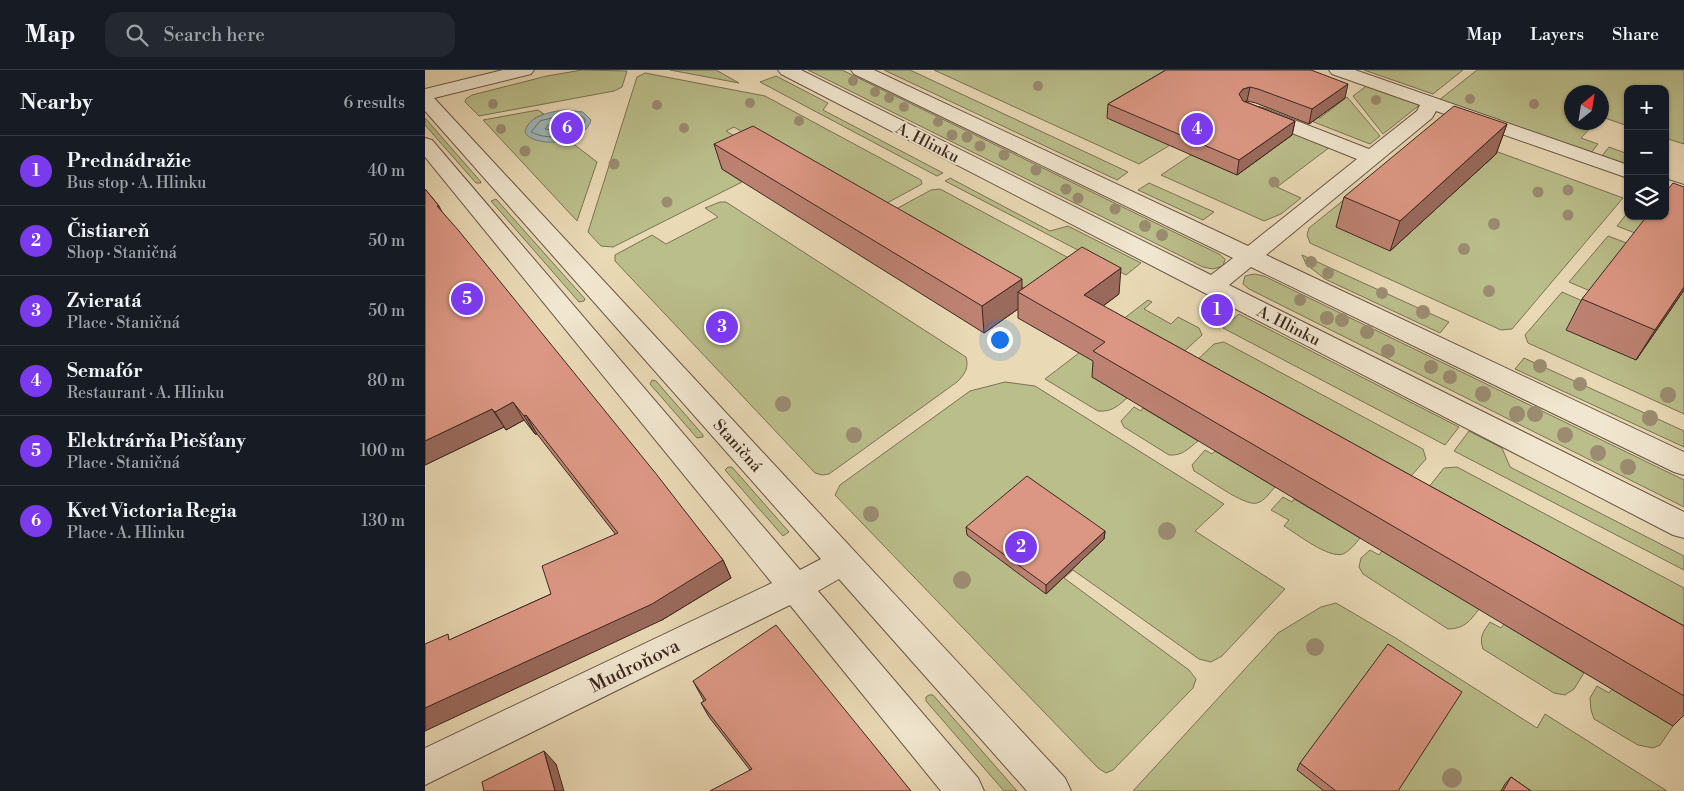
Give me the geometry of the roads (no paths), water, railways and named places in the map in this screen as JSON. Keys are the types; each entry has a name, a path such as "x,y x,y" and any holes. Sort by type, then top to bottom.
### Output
{"street":[{"path":"425,95 525,70"},
{"name":"A. Hlinku","path":"787,70 1684,526"},
{"path":"860,70 1684,464"},
{"path":"1337,70 1624,171"},
{"name":"Staničná","path":"425,100 575,263 843,562 1052,791"},
{"path":"1213,286 1425,114 1431,104"},
{"path":"1248,109 1371,157"},
{"path":"425,144 965,791"},
{"path":"1669,187 1684,192"},
{"name":"Mudroňova","path":"425,767 794,588 843,562"}],"water":[{"path":"564,110 583,112 591,120 581,134 561,141 551,142 532,138 525,133 530,123 540,116"}],"place":[{"name":"Kvet Victoria Regia","path":"567,128"},
{"name":"Semafór","path":"1197,129"},
{"name":"Elektrárňa Piešťany","path":"467,299"},
{"name":"Prednádražie","path":"1217,310"},
{"name":"Zvieratá","path":"722,327"},
{"name":"Čistiareň","path":"1021,547"}]}
